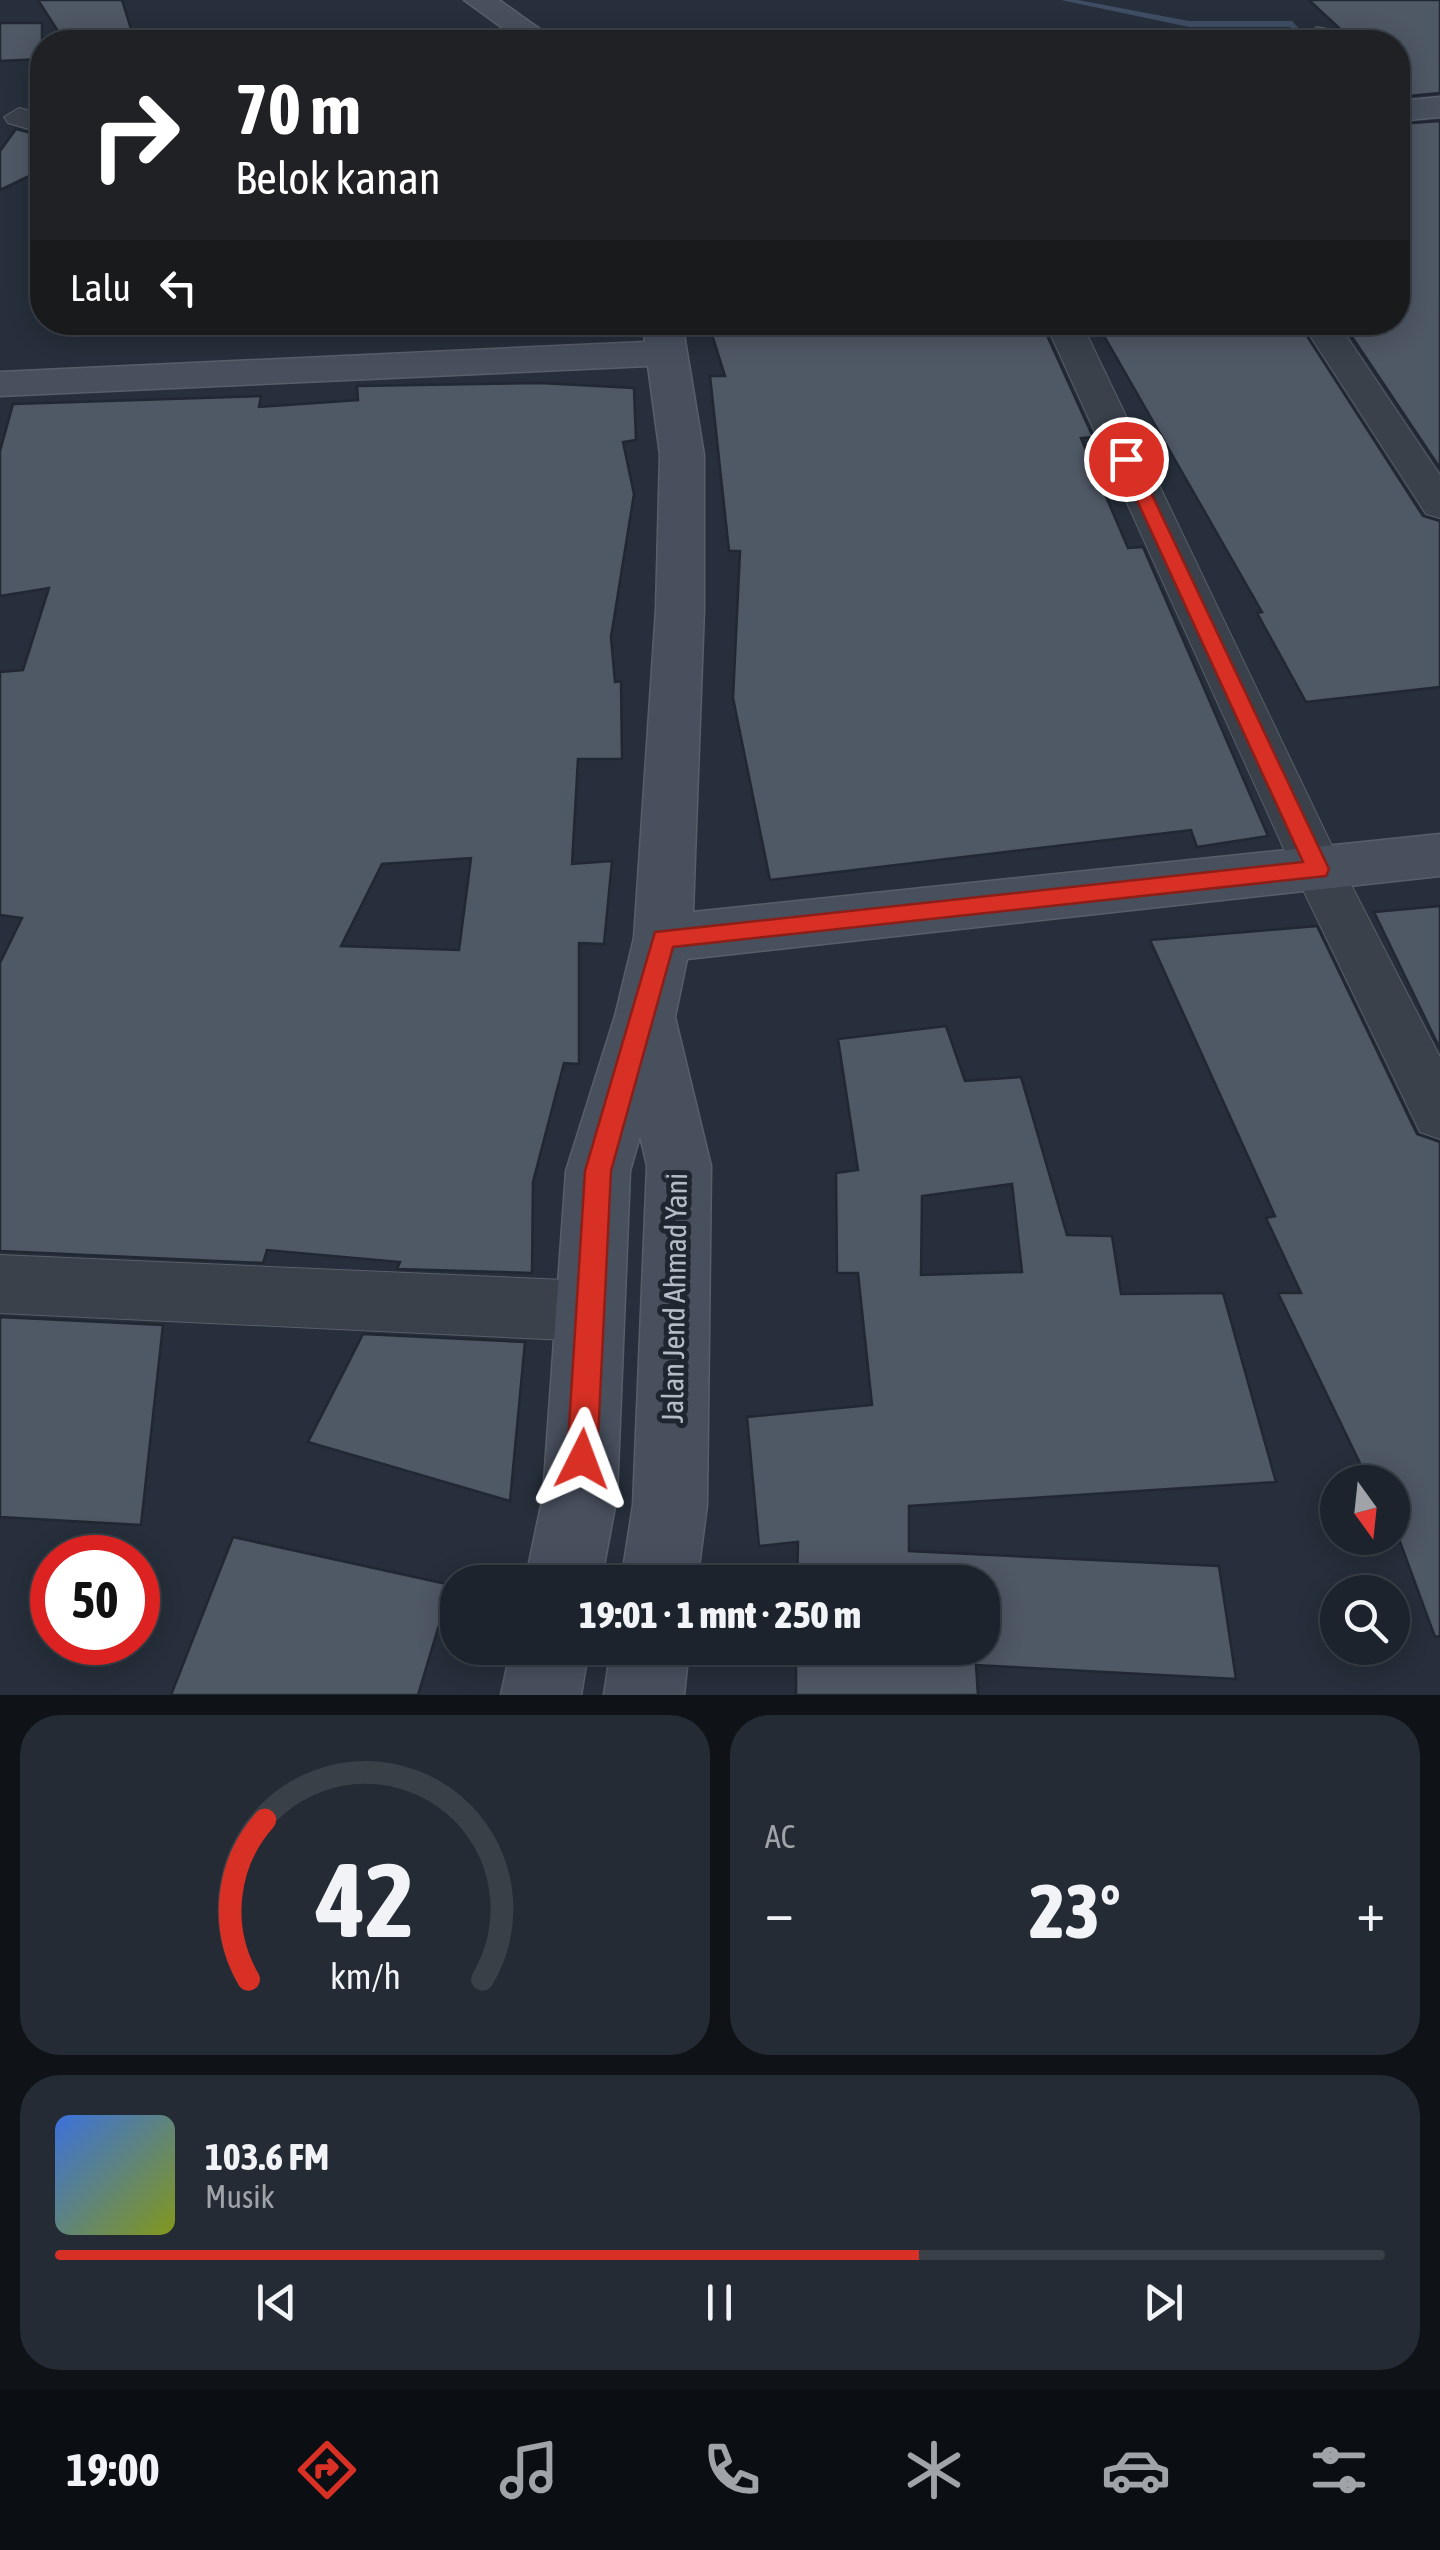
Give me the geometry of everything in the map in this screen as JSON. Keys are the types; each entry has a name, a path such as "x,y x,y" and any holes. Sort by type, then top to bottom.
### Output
{"main road":[{"path":"479,0 524,30"},
{"path":"1410,109 1440,107"},
{"path":"0,384 666,338"},
{"name":"Jalan Jend Ahmad Yani","path":"566,1565 580,1496 598,1171 645,1016 663,938 682,532 682,454 666,338"},
{"path":"663,938 1440,855"},
{"name":"Jalan Jend Ahmad Yani","path":"645,1016 679,1166 670,1504 661,1565"},
{"path":"540,1695 546,1665"},
{"path":"644,1695 648,1665"}],"street":[{"path":"1069,335 1318,869 1440,1114"},
{"path":"1327,335 1440,505"},
{"path":"0,1284 589,1312"}],"building":[{"path":"38,0 122,0 131,30 57,30"},
{"path":"1309,0 1440,0 1440,93 1410,96 1410,30 1341,30"},
{"path":"0,23 42,23 42,30 30,30 30,60 0,61"},
{"path":"1440,121 1440,468 1351,335 1410,335 1410,123"},
{"path":"16,129 30,133 30,176 0,190 0,151"},
{"path":"712,335 1047,335 1093,437 1081,438 1128,548 1143,547 1268,836 1197,847 1191,830 770,880 733,698 740,551 729,551 710,376 725,376"},
{"path":"1104,335 1306,335 1423,516 1440,521 1440,687 1306,702 1257,613 1262,612"},
{"path":"540,383 634,388 636,440 623,442 634,494 611,637 615,682 621,681 622,759 578,759 572,864 612,861 604,944 579,943 579,1064 564,1063 533,1182 532,1273 397,1269 400,1262 267,1250 263,1263 0,1251 0,963 22,918 0,915 0,672 23,670 49,588 0,596 0,451 13,404 261,396 259,407 358,400 357,386","holes":["471,858 459,950 341,946 382,864"]},
{"path":"1440,906 1440,1049 1374,912"},
{"path":"1317,926 1417,1134 1440,1142 1440,1636 1435,1637 1405,1555 1410,1555 1410,1465 1361,1465 1278,1293 1301,1293 1266,1218 1275,1216 1150,940"},
{"path":"946,1026 965,1081 1021,1077 1067,1235 1112,1236 1121,1294 1223,1293 1276,1482 909,1506 909,1551 1219,1566 1236,1679 976,1665 1000,1665 1000,1565 797,1565 798,1542 759,1546 747,1417 872,1405 858,1273 837,1273 836,1173 858,1170 838,1039","holes":["1012,1184 1022,1272 921,1275 922,1196"]},
{"path":"0,1317 163,1325 141,1525 0,1517"},
{"path":"363,1334 525,1342 510,1501 308,1442"},
{"path":"233,1537 440,1583 440,1622 418,1695 171,1695"},
{"path":"796,1665 976,1665 978,1695 796,1695"}],"waterway":[{"path":"1065,0 1189,24 1292,24 1297,30"}],"route":[{"path":"582,1459 598,1171 645,1016 663,938 1318,869 1126,459"}]}
